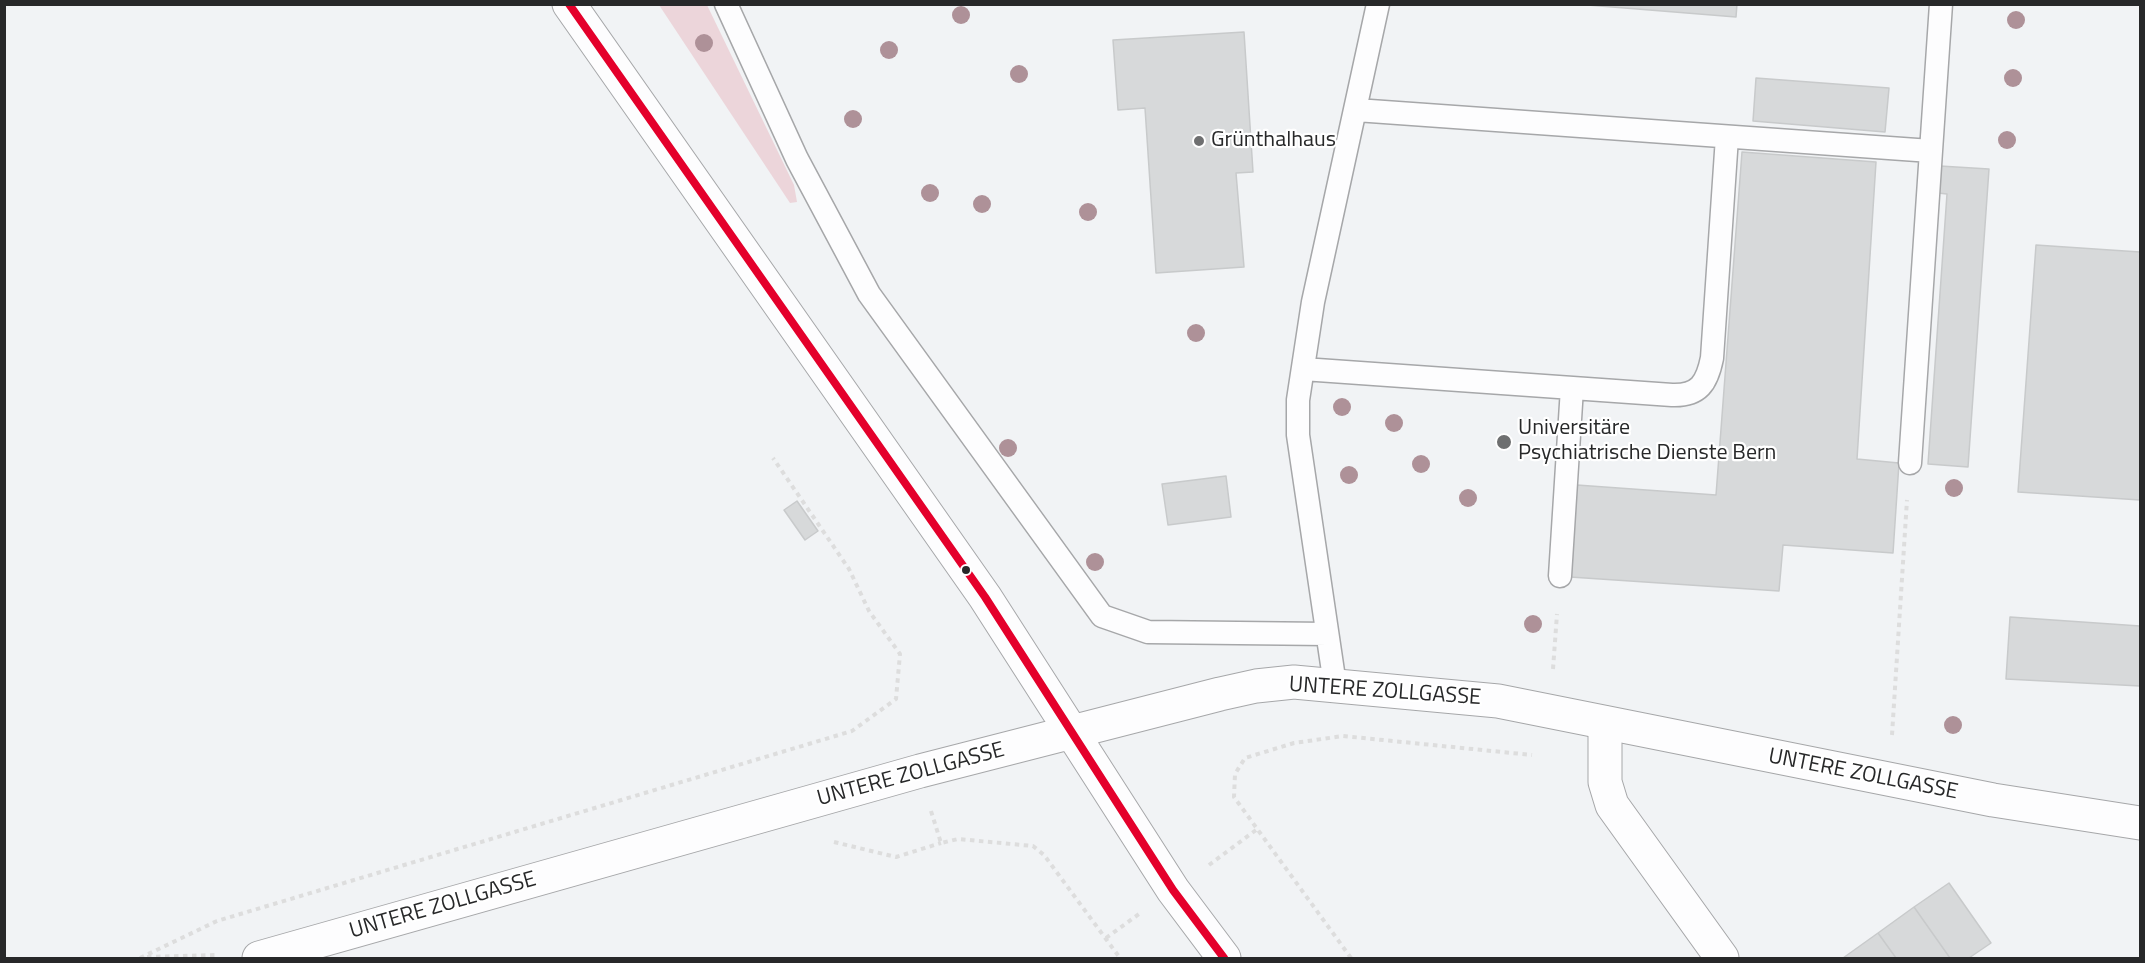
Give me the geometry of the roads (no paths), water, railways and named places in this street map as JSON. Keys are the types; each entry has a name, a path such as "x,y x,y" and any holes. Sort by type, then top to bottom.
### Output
{"street":[{"path":"569,4 985,597 1173,890 1224,958"},
{"name":"UNTERE ZOLLGASSE","path":"269,956 920,771 1256,686 1294,682 1497,701 1993,800 2140,823"},
{"path":"1605,723 1605,782 1612,805 1722,958"}],"lane":[{"path":"726,4 797,159 869,294 1102,616 1148,632 1327,634"},
{"path":"1335,685 1298,435 1298,400 1313,302 1378,4"},
{"path":"1910,464 1941,4"},
{"path":"1356,110 1931,152"},
{"path":"1303,369 1682,395 1696,391 1707,380 1712,358 1727,137"},
{"path":"1560,576 1572,388"}],"place":[{"name":"Grünthalhaus","path":"1199,141"},
{"name":"Universitäre Psychiatrische Dienste Bern","path":"1504,442"}]}
